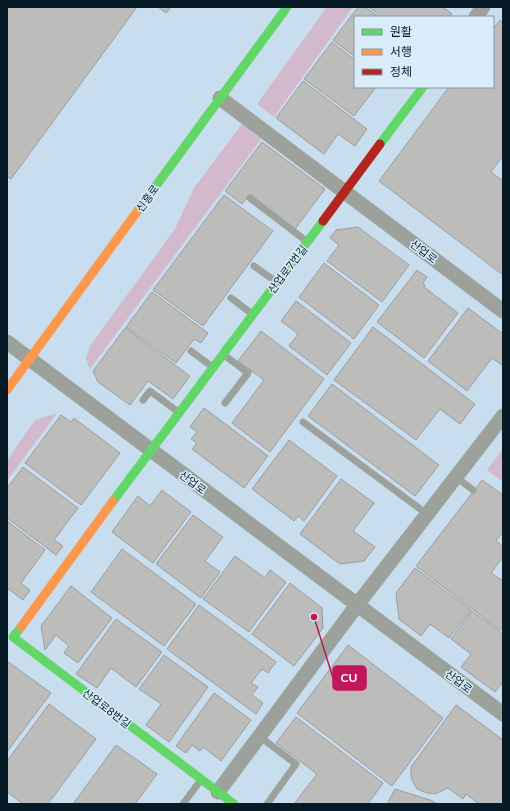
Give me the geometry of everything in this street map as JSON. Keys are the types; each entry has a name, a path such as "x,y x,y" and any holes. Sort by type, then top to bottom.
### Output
{"street":[{"name":"신흥로","path":"7,390 287,7"},
{"path":"477,16 483,7"},
{"name":"산업로7번길","path":"150,450 422,88"},
{"name":"산업로","path":"220,98 503,311"},
{"name":"산업로","path":"7,342 503,714"},
{"path":"218,792 357,605 503,416"},
{"name":"산업로8번길","path":"150,450 11,639 234,804"}],"lane":[{"path":"250,198 307,241"},
{"path":"254,266 276,282"},
{"path":"231,298 252,314"},
{"path":"191,351 213,367"},
{"path":"222,354 248,373 225,403"},
{"path":"144,400 150,391 179,413"},
{"path":"303,422 427,514"},
{"path":"456,477 472,490"},
{"path":"259,736 296,764 267,804"},
{"path":"183,804 202,779"}],"shaded area":[{"path":"327,7 353,7 274,117 257,104"},
{"path":"242,124 261,139 90,369 86,358 90,346 175,229 194,188"},
{"path":"57,413 7,481 7,460 35,420"},
{"path":"503,449 503,482 487,470"}],"building":[{"path":"7,7 137,7 11,179 7,176"},
{"path":"158,7 171,7 166,13"},
{"path":"358,7 365,7 378,16 354,16 354,56 333,40"},
{"path":"369,7 443,7 452,14 450,16 381,16"},
{"path":"500,20 503,23 503,156 491,172 503,181 503,275 379,181 448,88 494,88 494,28"},
{"path":"332,42 354,59 354,88 375,88 354,116 304,79"},
{"path":"303,81 367,129 355,146 338,134 324,154 276,118"},
{"path":"262,142 325,189 295,229 249,195 242,204 225,191"},
{"path":"224,195 273,231 203,326 153,290"},
{"path":"358,227 409,265 382,302 327,261 339,245 330,238 336,230"},
{"path":"324,263 379,305 354,339 299,297"},
{"path":"417,270 427,277 423,283 425,285 424,287 458,313 424,358 377,322"},
{"path":"152,292 208,333 201,343 194,339 176,363 126,327"},
{"path":"296,301 351,343 327,375 289,346 298,334 281,321"},
{"path":"468,308 503,334 503,366 492,358 467,391 428,361"},
{"path":"373,327 475,404 460,424 440,409 416,440 334,380"},
{"path":"125,328 190,376 173,399 148,381 130,405 98,382 93,371"},
{"path":"261,331 324,379 270,452 232,423 264,380 238,361"},
{"path":"332,384 439,465 415,496 308,416"},
{"path":"204,408 268,456 244,488 192,449 197,443 191,439 197,432 190,427"},
{"path":"61,415 71,422 74,418 120,453 81,505 25,463"},
{"path":"289,440 337,476 304,521 298,516 294,521 252,489"},
{"path":"23,467 78,508 54,540 63,546 56,555 7,518 7,488"},
{"path":"341,479 374,503 353,531 375,547 364,561 340,564 300,534"},
{"path":"482,480 503,495 503,532 496,541 503,546 503,557 491,573 503,581 503,626 500,630 416,566"},
{"path":"162,490 191,512 153,563 112,532 138,496 150,506"},
{"path":"193,515 223,537 205,561 220,572 201,598 156,564"},
{"path":"7,521 45,550 21,583 30,590 23,600 7,588"},
{"path":"122,549 196,604 164,646 91,592"},
{"path":"235,556 265,578 270,570 286,582 249,632 203,599"},
{"path":"415,568 471,610 449,638 430,624 421,636 399,619 396,593"},
{"path":"290,583 322,608 323,628 294,666 252,634"},
{"path":"71,586 112,618 78,663 64,653 69,646 56,635 45,650 41,626"},
{"path":"199,605 276,662 268,673 262,669 251,683 258,687 252,695 263,703 256,714 167,649"},
{"path":"472,611 503,634 503,682 495,692 461,667 471,654 451,639"},
{"path":"116,619 162,652 136,687 111,668 97,688 76,674"},
{"path":"348,645 443,718 392,786 297,713"},
{"path":"164,655 208,687 169,742 146,725 161,704 139,689"},
{"path":"7,661 51,693 7,752"},
{"path":"214,693 251,720 221,761 203,747 200,751 192,745 186,753 176,746"},
{"path":"49,704 96,739 48,804 23,804 7,792 7,761"},
{"path":"456,705 503,740 503,804 479,804 466,794 463,799 448,788 435,794 427,793 417,789 411,778 411,767"},
{"path":"296,717 383,783 368,804 294,804 317,774 276,743"},
{"path":"116,745 157,774 135,804 73,804"},
{"path":"395,789 430,800 438,804 387,804"}],"traffic: fast":[{"path":"139,209 287,7"},
{"path":"380,144 422,88"},
{"path":"113,501 323,221"},
{"path":"21,627 13,637 234,804"}],"traffic: slow":[{"path":"7,390 139,209"},
{"path":"21,627 113,501"}],"traffic: jam":[{"path":"323,221 380,144"}],"place":[{"name":"CU","path":"314,617"}]}
